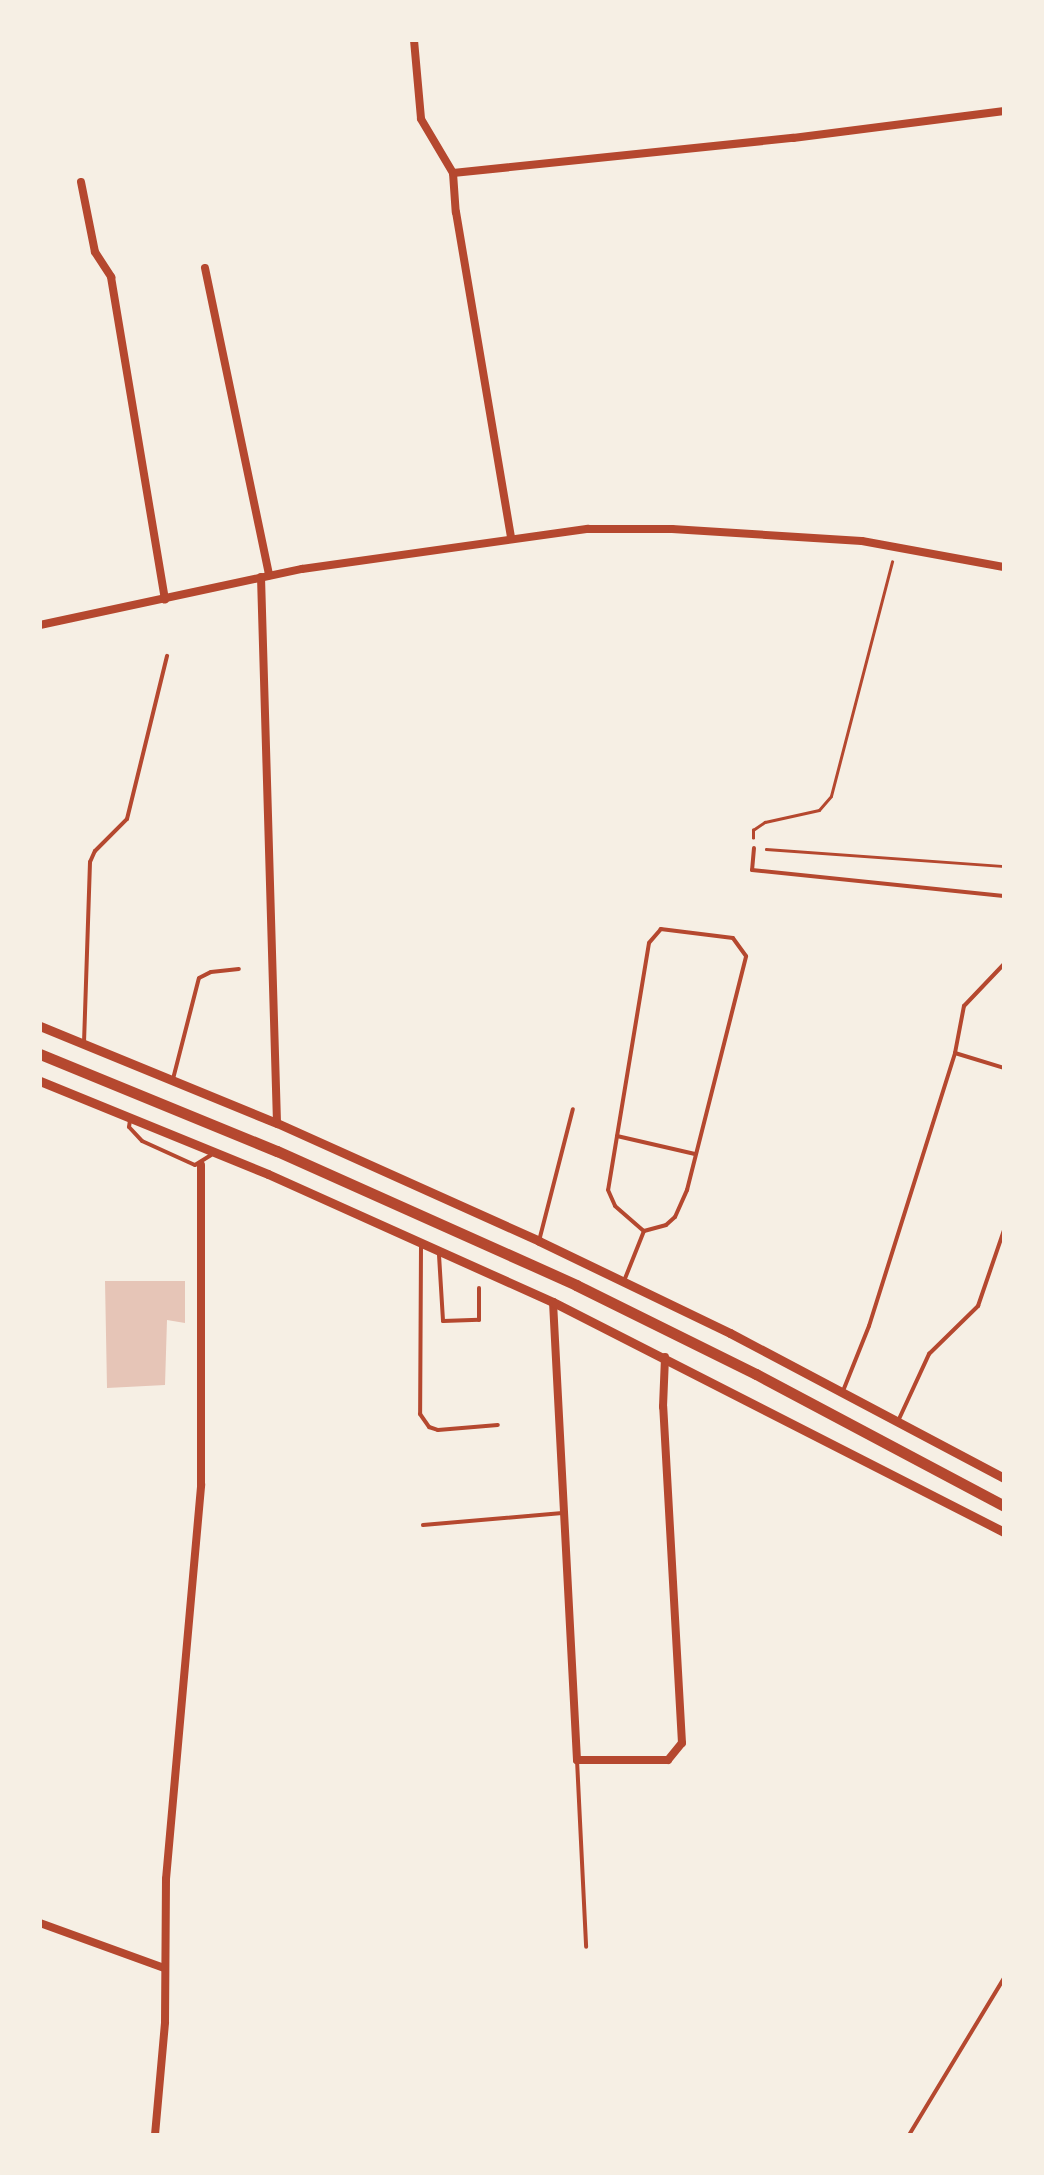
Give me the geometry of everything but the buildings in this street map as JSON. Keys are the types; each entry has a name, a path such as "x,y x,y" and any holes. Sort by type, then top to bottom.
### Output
{"main road":[{"path":"40,1054 278,1150 576,1285 756,1374 1004,1506"}],"street":[{"path":"414,40 421,119 453,172 456,212 512,538"},
{"path":"453,172 773,140 1004,110"},
{"path":"81,182 94,252 110,276 165,600"},
{"path":"205,268 265,576 276,1123"},
{"path":"40,626 265,576 588,529 672,529 896,546 1004,567"},
{"path":"40,1026 276,1123 539,1241 843,1391 1004,1478"},
{"path":"40,1080 214,1151 553,1302 1004,1532"},
{"path":"155,2135 166,1878 201,1485 201,1165"},
{"path":"553,1302 577,1760 668,1760 682,1743 663,1407 665,1356"},
{"path":"40,1923 164,1968"}],"lane":[{"path":"84,1043 90,862 95,850 127,819 167,656"},
{"path":"754,848 752,870 1004,896"},
{"path":"661,929 733,938 746,956 696,1154 675,1217 644,1231 610,1198 649,942 661,929"},
{"path":"843,1391 858,1364 955,1052 964,1006 1004,964"},
{"path":"173,1079 199,978 211,972 238,970"},
{"path":"955,1052 1004,1068"},
{"path":"539,1241 573,1109"},
{"path":"130,1115 129,1127 142,1142 201,1165 214,1151"},
{"path":"617,1136 696,1154"},
{"path":"898,1421 929,1354 978,1306 1004,1230"},
{"path":"624,1281 644,1231"},
{"path":"421,1242 420,1414 429,1427 438,1430 498,1425"},
{"path":"439,1250 440,1315 444,1321 479,1320 479,1288"},
{"path":"423,1525 562,1513"},
{"path":"577,1760 586,1947"},
{"path":"909,2135 1004,1978"}],"path":[{"path":"896,546 831,796 818,810 765,822 753,830 754,848 1004,866"}]}
